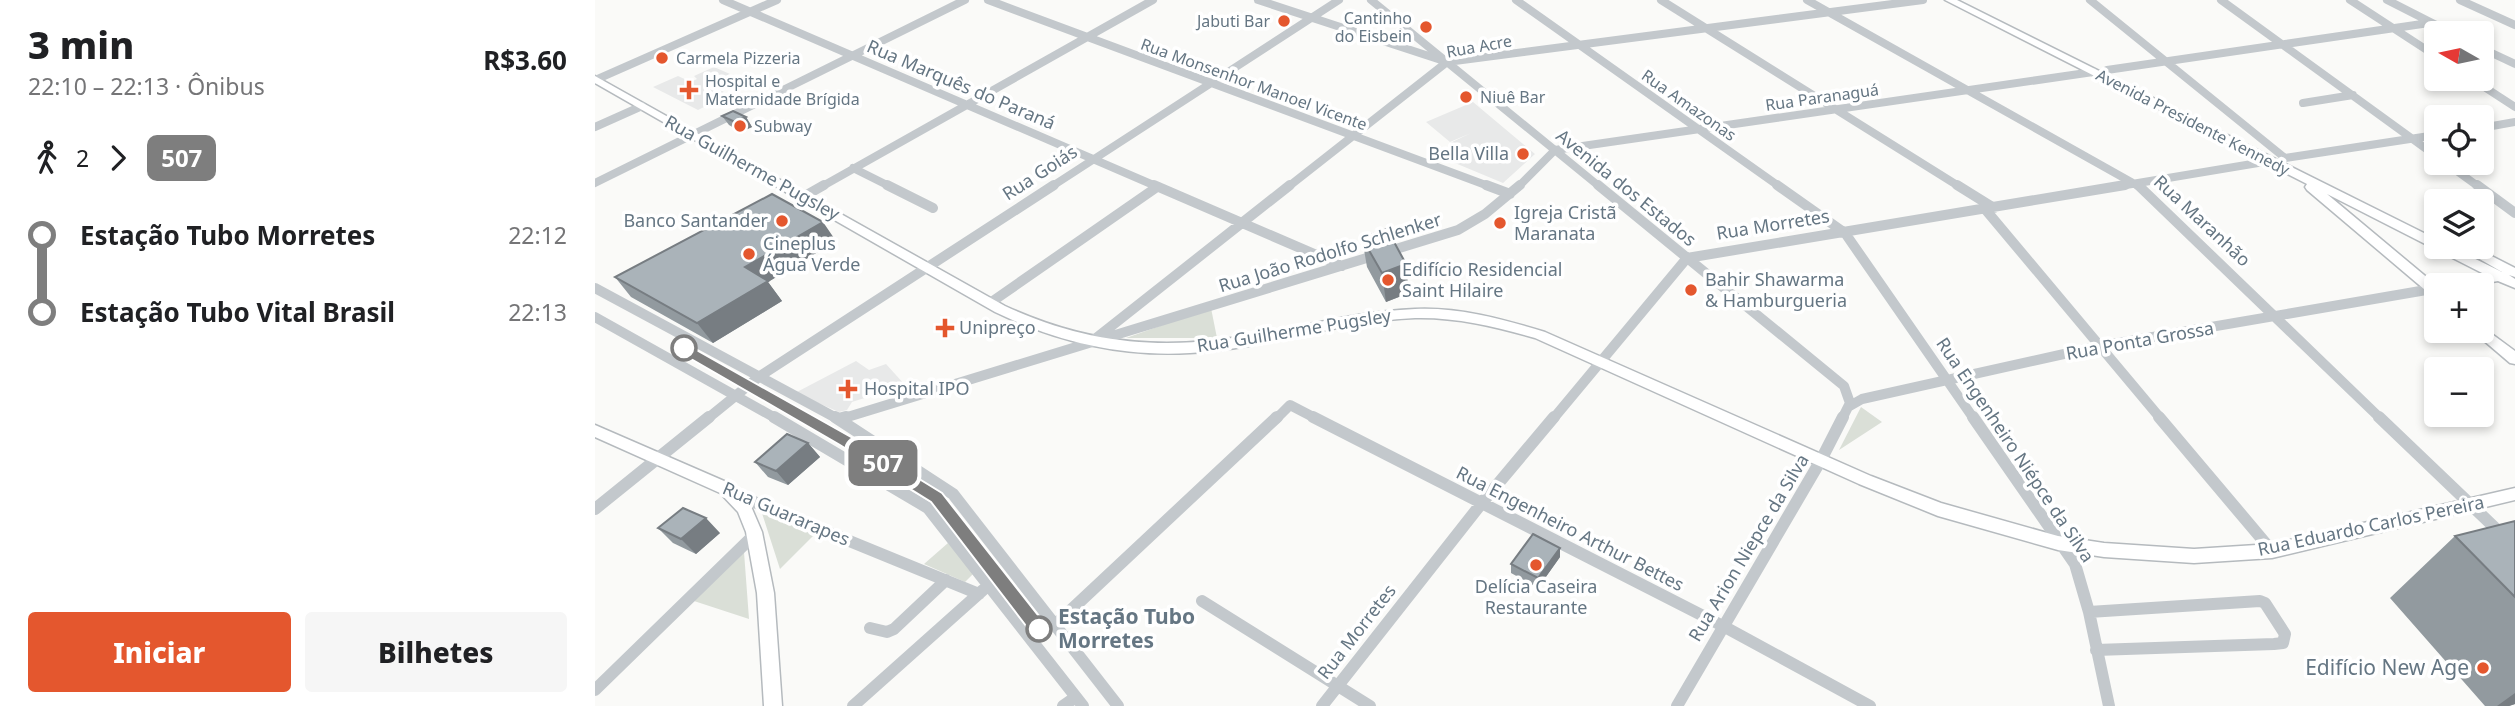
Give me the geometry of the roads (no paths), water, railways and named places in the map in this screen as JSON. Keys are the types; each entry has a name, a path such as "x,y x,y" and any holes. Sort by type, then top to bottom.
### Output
{"main road":[{"name":"Avenida Presidente Kennedy","path":"1949,0 2107,70 2285,158 2329,190 2424,228"},
{"name":"Avenida Presidente Kennedy","path":"1966,0 1987,15 2093,72 2424,238"},
{"name":"Rua Guilherme Pugsley","path":"595,80 1037,327 1090,342 1150,348 1197,348 1243,342 1353,318 1430,312 1495,320 1540,335 1821,460"},
{"path":"2329,190 2424,280"},
{"path":"2465,259 2515,284"},
{"path":"2487,259 2515,273"},
{"path":"2494,277 2515,273"},
{"path":"2494,342 2515,359"},
{"name":"Rua Guararapes","path":"595,431 658,457 732,493"},
{"name":"Rua Eduardo Carlos Pereira","path":"1821,460 1938,509 2058,543 2104,550 2194,556 2272,551 2515,494"},
{"path":"732,493 746,513 754,535 770,629 773,706"}],"street":[{"name":"Rua Marquês do Paraná","path":"723,0 1342,266"},
{"path":"595,80 777,0"},
{"path":"595,183 965,0"},
{"name":"Rua Monsenhor Manoel Vicente","path":"988,0 1510,194"},
{"path":"803,197 1153,0"},
{"path":"1258,0 1447,62"},
{"name":"Rua Goiás","path":"595,509 760,376 1339,0"},
{"name":"Avenida dos Estados","path":"1371,0 1844,386 1849,394 1848,407"},
{"name":"Rua Amazonas","path":"1516,0 1845,233"},
{"path":"1661,0 1989,208 2100,346 2272,551"},
{"name":"Rua Maranhão","path":"1807,0 2137,184 2515,547"},
{"name":"Rua Acre","path":"1090,342 1447,62 1923,0"},
{"path":"2090,0 2239,127 2285,158 2424,137"},
{"path":"2221,0 2424,147"},
{"path":"2350,0 2424,48"},
{"path":"2387,0 2425,21"},
{"path":"2460,0 2515,25"},
{"path":"2107,70 2424,24"},
{"path":"2494,54 2515,64"},
{"name":"Rua Paranaguá","path":"1555,150 2093,72"},
{"path":"2490,91 2515,107"},
{"path":"2303,103 2353,95"},
{"path":"595,127 642,106"},
{"path":"2494,126 2515,122"},
{"name":"Rua João Rodolfo Schlenker","path":"839,419 1458,230 1480,219 1555,150"},
{"name":"Rua Morretes","path":"1322,706 1481,504 1687,258 2270,161"},
{"path":"853,169 933,208"},
{"path":"2463,175 2515,213"},
{"path":"990,303 1157,187"},
{"name":"Rua Engenheiro Niépce da Silva","path":"1845,233 2075,564 2089,612 2109,706"},
{"path":"595,288 839,419 953,494 1118,706"},
{"name":"Rua Ponta Grossa","path":"1848,407 1862,399 2100,346 2424,292"},
{"path":"595,317 860,465 928,508 1080,701 1063,706"},
{"name":"Rua Engenheiro Arthur Bettes","path":"1056,624 1290,405 1723,626 1870,706"},
{"name":"Rua Arion Niepce da Silva","path":"1677,706 1821,460 1848,407"},
{"name":"Rua Guararapes","path":"732,493 979,594"},
{"path":"595,690 754,535"},
{"path":"870,628 887,632 894,629 946,580"},
{"path":"853,706 990,584"},
{"path":"1202,601 1370,706"},
{"path":"2089,612 2260,601 2265,603 2285,635 2283,643 2274,645 2096,650"}],"place":[{"name":"Jabuti Bar","path":"1284,21"},
{"name":"Cantinho do Eisbein","path":"1426,27"},
{"name":"Carmela Pizzeria","path":"662,58"},
{"name":"Hospital e Maternidade Brígida","path":"689,90"},
{"name":"Niuê Bar","path":"1466,97"},
{"name":"Subway","path":"740,126"},
{"name":"Bella Villa","path":"1523,154"},
{"name":"Banco Santander","path":"782,221"},
{"name":"Igreja Cristã Maranata","path":"1500,223"},
{"name":"Cineplus Água Verde","path":"749,254"},
{"name":"Edifício Residencial Saint Hilaire","path":"1388,280"},
{"name":"Bahir Shawarma & Hamburgueria","path":"1691,290"},
{"name":"Unipreço","path":"945,328"},
{"name":"Hospital IPO","path":"848,389"},
{"name":"Delícia Caseira Restaurante","path":"1536,565"},
{"name":"Estação Tubo Morretes","path":"1039,629"},
{"name":"Edifício New Age","path":"2483,668"}]}
